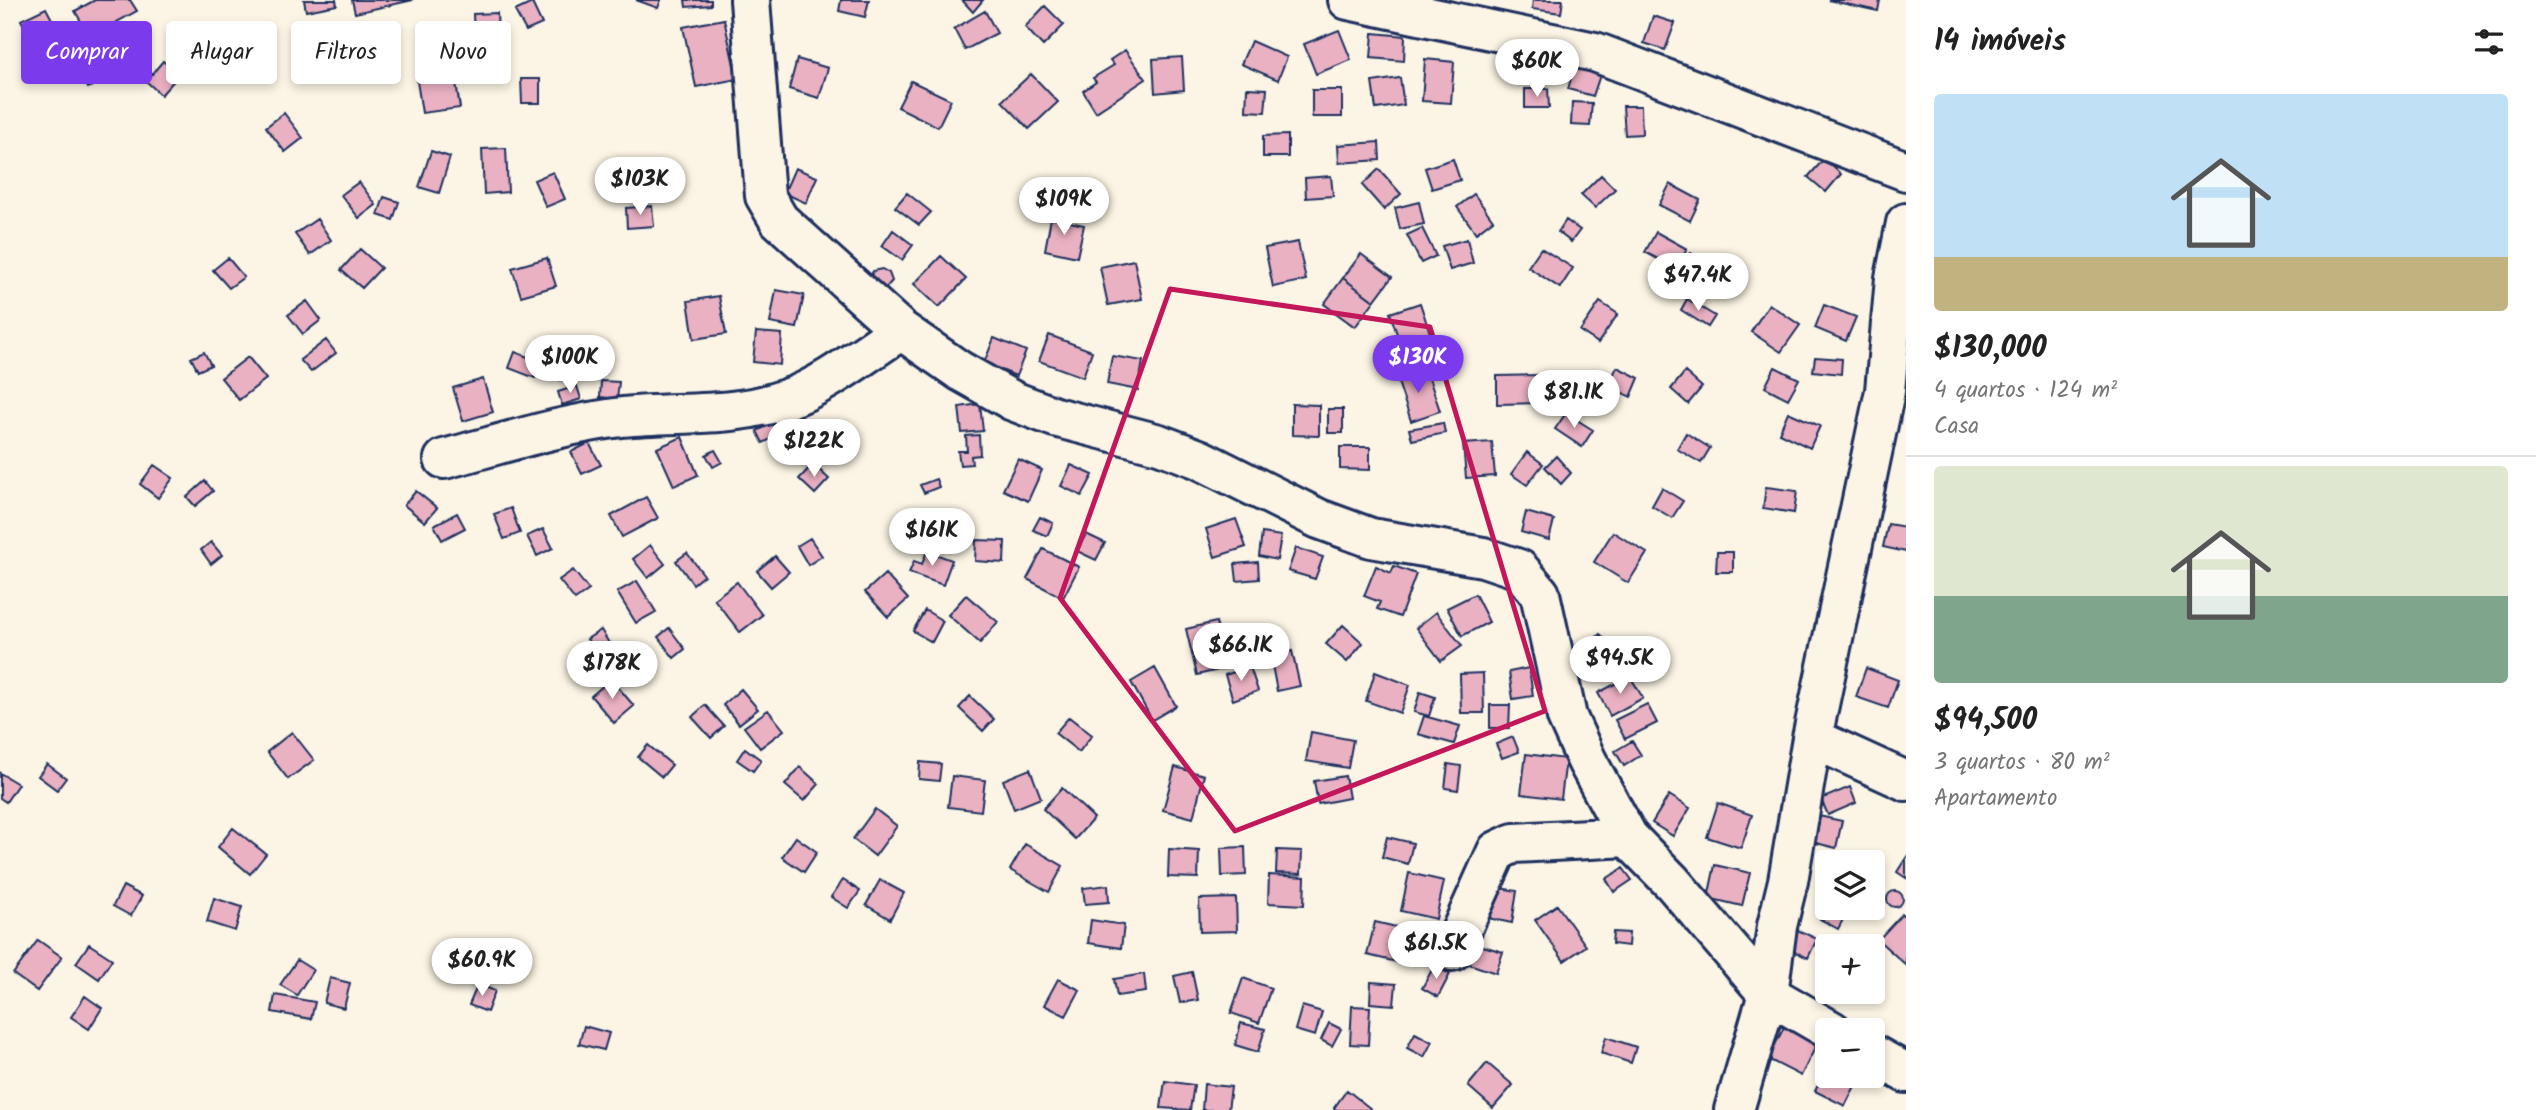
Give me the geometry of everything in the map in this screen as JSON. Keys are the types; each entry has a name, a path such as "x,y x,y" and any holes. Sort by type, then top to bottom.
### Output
{"street":[{"path":"750,0 765,196 779,220 901,330 960,371 1013,401 1055,417 1159,444 1199,459 1319,519 1371,538 1483,557 1519,569 1540,594 1567,717 1587,761 1628,836 1672,882 1768,994 1815,1021"},
{"path":"1348,0 1595,52 1906,171"},
{"path":"1734,1110 1768,994 1777,926 1812,737 1895,393 1895,278 1906,223"},
{"path":"444,459 582,424 621,417 748,410 789,399 901,330"},
{"path":"1812,737 1906,781"},
{"path":"1451,951 1497,851 1514,843 1628,836"},
{"path":"1885,1061 1906,1073"}],"highlighted area":[{"path":"1170,289 1430,327 1545,711 1235,831 1060,598"}],"building":[{"path":"95,0 130,0 137,11 119,21 81,21 75,11"},
{"path":"304,0 336,0 337,5 306,11"},
{"path":"352,0 413,0 355,13"},
{"path":"636,0 661,0 658,8"},
{"path":"685,0 711,0 711,5 686,7"},
{"path":"841,0 869,0 865,17 839,11"},
{"path":"962,0 983,0 973,12"},
{"path":"1533,0 1563,0 1561,13 1532,9"},
{"path":"1828,0 1880,0 1878,11"},
{"path":"532,3 542,24 526,31 515,11"},
{"path":"1045,6 1064,25 1043,46 1025,27"},
{"path":"46,8 53,21 22,21"},
{"path":"985,11 997,33 965,50 954,29"},
{"path":"497,13 497,21 473,21 473,14"},
{"path":"1653,16 1675,23 1665,50 1644,43"},
{"path":"724,19 737,79 696,87 683,27"},
{"path":"1339,30 1351,60 1316,74 1304,44"},
{"path":"1373,33 1405,36 1404,61 1371,58"},
{"path":"1251,41 1287,57 1278,80 1241,64"},
{"path":"1125,50 1146,79 1096,112 1083,91 1096,82 1093,78 1114,65 1110,60"},
{"path":"1182,57 1184,90 1155,93 1153,59"},
{"path":"797,59 828,68 819,98 789,89"},
{"path":"1425,59 1454,62 1451,103 1422,101"},
{"path":"163,61 166,64 166,84 171,84 161,95 149,84 152,84 152,74"},
{"path":"1576,61 1602,69 1593,96 1568,89"},
{"path":"1031,74 1058,102 1029,129 1002,101"},
{"path":"1400,78 1404,105 1376,109 1372,82"},
{"path":"521,79 540,79 540,103 522,103"},
{"path":"911,81 951,100 938,127 898,107"},
{"path":"417,84 456,84 460,108 422,113"},
{"path":"1247,88 1267,89 1265,112 1246,111"},
{"path":"1525,89 1548,89 1549,108 1525,108"},
{"path":"1312,90 1342,90 1342,117 1312,117"},
{"path":"1572,102 1592,103 1590,126 1571,125"},
{"path":"1623,106 1641,106 1642,134 1625,135"},
{"path":"284,113 303,138 285,152 266,127"},
{"path":"1288,135 1288,157 1263,157 1263,136"},
{"path":"1379,142 1380,160 1339,163 1338,145"},
{"path":"506,148 508,192 484,194 482,149"},
{"path":"431,151 450,157 439,193 419,187"},
{"path":"1453,159 1460,180 1432,189 1425,168"},
{"path":"1824,159 1841,174 1826,192 1808,177"},
{"path":"795,168 817,177 806,203 784,193"},
{"path":"1379,169 1401,194 1384,210 1362,185"},
{"path":"553,172 565,199 546,207 534,180"},
{"path":"1601,175 1615,189 1595,208 1581,195"},
{"path":"1331,176 1333,196 1306,198 1305,178"},
{"path":"359,182 376,205 359,218 341,195"},
{"path":"1670,184 1700,200 1690,221 1659,205"},
{"path":"907,193 931,212 919,225 895,207"},
{"path":"1474,194 1493,220 1476,233 1457,207"},
{"path":"384,197 399,202 393,220 378,215"},
{"path":"1419,202 1424,224 1400,229 1395,208"},
{"path":"652,206 654,226 627,228 626,208"},
{"path":"1051,218 1084,225 1077,257 1045,250"},
{"path":"317,219 331,240 310,255 295,234"},
{"path":"1566,220 1580,230 1571,242 1558,232"},
{"path":"1422,228 1436,256 1421,263 1407,235"},
{"path":"893,230 913,245 902,260 882,246"},
{"path":"1656,232 1687,249 1676,269 1645,252"},
{"path":"1467,239 1473,263 1450,270 1442,246"},
{"path":"1298,242 1306,280 1273,287 1265,248"},
{"path":"1541,248 1573,268 1560,288 1528,267"},
{"path":"360,249 381,268 362,288 341,270"},
{"path":"1691,253 1712,266 1694,297 1672,284"},
{"path":"1361,254 1392,277 1374,301 1343,278"},
{"path":"941,256 966,279 939,307 914,284"},
{"path":"228,258 244,277 229,288 213,270"},
{"path":"547,258 556,286 521,296 512,268"},
{"path":"1134,260 1142,299 1108,305 1100,267"},
{"path":"882,269 889,273 892,281 883,291 869,279 873,271"},
{"path":"1343,278 1374,301 1355,327 1324,304"},
{"path":"776,290 804,295 797,328 770,323"},
{"path":"719,296 726,334 694,339 688,301"},
{"path":"1687,299 1715,316 1708,327 1681,310"},
{"path":"307,301 321,320 303,334 288,315"},
{"path":"1600,302 1618,314 1598,343 1580,331"},
{"path":"1420,303 1434,345 1404,355 1390,313"},
{"path":"1769,304 1800,325 1781,352 1751,332"},
{"path":"1824,305 1856,317 1846,341 1815,328"},
{"path":"756,332 782,334 780,365 753,362"},
{"path":"1049,335 1092,351 1083,377 1039,361"},
{"path":"994,338 1026,351 1016,376 984,363"},
{"path":"326,340 336,353 311,372 300,360"},
{"path":"576,348 580,377 560,380 555,352"},
{"path":"204,352 211,365 198,371 191,358"},
{"path":"515,352 541,362 535,378 509,368"},
{"path":"1112,356 1143,361 1138,390 1107,384"},
{"path":"248,357 266,379 239,400 221,378"},
{"path":"1815,357 1842,359 1841,374 1813,371"},
{"path":"1617,367 1639,378 1631,397 1608,386"},
{"path":"1775,367 1799,379 1788,399 1765,387"},
{"path":"1426,369 1440,411 1411,421 1397,379"},
{"path":"1685,372 1702,387 1688,404 1671,389"},
{"path":"1540,375 1541,403 1497,404 1497,376"},
{"path":"483,379 493,412 463,421 453,388"},
{"path":"601,381 619,382 617,399 600,397"},
{"path":"577,386 581,399 562,405 558,392"},
{"path":"980,404 983,431 962,433 959,407"},
{"path":"1292,404 1319,405 1319,436 1292,435"},
{"path":"1328,409 1343,409 1343,433 1328,433"},
{"path":"798,411 804,423 763,443 757,431"},
{"path":"1788,412 1820,426 1810,448 1779,433"},
{"path":"1566,413 1593,430 1582,447 1555,429"},
{"path":"1443,423 1445,433 1412,440 1409,429"},
{"path":"1686,433 1710,448 1701,463 1677,449"},
{"path":"979,435 980,455 971,456 972,464 960,465 958,451 967,451 966,436"},
{"path":"682,437 698,475 674,486 657,448"},
{"path":"1492,442 1495,476 1466,478 1463,444"},
{"path":"589,443 601,465 582,474 571,452"},
{"path":"1340,447 1370,447 1370,470 1340,469"},
{"path":"715,450 722,462 713,467 706,455"},
{"path":"1527,452 1543,464 1527,485 1511,474"},
{"path":"1556,456 1571,473 1561,484 1545,467"},
{"path":"1018,459 1042,470 1028,501 1003,490"},
{"path":"813,464 829,479 815,494 799,479"},
{"path":"154,465 173,478 158,498 140,484"},
{"path":"1071,465 1093,475 1082,496 1061,486"},
{"path":"936,479 939,487 924,493 920,485"},
{"path":"205,481 213,491 195,506 187,497"},
{"path":"1766,487 1797,491 1794,513 1763,508"},
{"path":"1662,488 1683,501 1672,518 1652,506"},
{"path":"416,491 437,508 425,522 404,505"},
{"path":"646,497 658,518 622,537 611,516"},
{"path":"511,508 520,533 504,539 494,514"},
{"path":"1526,512 1554,520 1549,540 1521,532"},
{"path":"457,513 465,528 442,540 434,525"},
{"path":"1040,517 1053,523 1047,536 1033,530"},
{"path":"1236,519 1246,547 1215,557 1206,529"},
{"path":"1888,524 1906,527 1906,552 1883,547"},
{"path":"543,529 553,548 537,556 527,536"},
{"path":"1613,532 1647,553 1628,583 1594,562"},
{"path":"1262,533 1281,536 1277,560 1259,556"},
{"path":"1086,534 1105,543 1096,560 1077,551"},
{"path":"810,538 822,556 808,565 797,546"},
{"path":"976,540 1005,541 1004,563 975,561"},
{"path":"211,542 222,555 211,564 201,550"},
{"path":"650,545 665,564 648,578 633,559"},
{"path":"1296,548 1323,557 1315,579 1288,571"},
{"path":"1043,549 1079,567 1063,598 1027,579"},
{"path":"927,551 952,560 943,585 909,573 914,561 922,564"},
{"path":"1717,552 1733,552 1733,572 1716,572"},
{"path":"687,553 704,575 693,584 676,561"},
{"path":"775,556 789,572 771,587 757,571"},
{"path":"1258,562 1259,579 1237,581 1235,564"},
{"path":"1376,566 1391,573 1394,566 1416,574 1400,617 1377,609 1380,602 1364,596"},
{"path":"573,570 589,590 575,600 559,580"},
{"path":"885,574 908,599 888,617 865,592"},
{"path":"637,581 656,612 636,623 617,592"},
{"path":"737,582 762,615 740,632 714,599"},
{"path":"1475,594 1489,622 1462,636 1447,608"},
{"path":"966,595 998,622 980,643 948,615"},
{"path":"925,610 943,621 932,642 913,631"},
{"path":"1436,612 1462,646 1441,661 1416,628"},
{"path":"1216,622 1227,668 1197,675 1186,629"},
{"path":"1343,625 1363,643 1347,662 1326,644"},
{"path":"669,628 685,649 674,658 658,637"},
{"path":"601,630 615,653 602,662 587,639"},
{"path":"1600,634 1614,647 1604,656 1591,643"},
{"path":"1292,651 1300,686 1277,691 1270,655"},
{"path":"1250,667 1258,691 1233,700 1225,675"},
{"path":"1155,668 1176,706 1152,720 1131,682"},
{"path":"1529,668 1533,696 1513,699 1509,672"},
{"path":"1866,668 1898,680 1888,708 1856,697"},
{"path":"1375,672 1410,685 1400,713 1366,701"},
{"path":"1483,673 1484,713 1461,713 1460,674"},
{"path":"1630,676 1643,698 1610,716 1598,693"},
{"path":"611,679 634,706 614,723 591,696"},
{"path":"741,689 758,709 739,724 723,705"},
{"path":"1420,692 1435,697 1429,716 1414,712"},
{"path":"970,696 994,719 983,731 959,708"},
{"path":"1647,704 1657,723 1625,739 1615,720"},
{"path":"705,705 724,726 711,738 692,717"},
{"path":"1490,705 1510,705 1509,728 1490,728"},
{"path":"768,710 784,730 760,748 744,727"},
{"path":"1424,716 1460,726 1454,744 1418,734"},
{"path":"1069,717 1092,735 1079,752 1055,733"},
{"path":"292,732 314,760 288,779 267,752"},
{"path":"1311,732 1353,740 1348,768 1306,761"},
{"path":"1513,737 1519,752 1502,758 1496,744"},
{"path":"1632,741 1641,755 1624,766 1615,751"},
{"path":"648,745 672,765 662,777 638,757"},
{"path":"745,748 761,760 753,771 737,760"},
{"path":"1526,754 1566,759 1561,799 1521,794"},
{"path":"920,762 941,764 939,781 919,779"},
{"path":"47,764 66,778 57,790 38,776"},
{"path":"1448,764 1461,766 1458,790 1445,788"},
{"path":"800,767 819,784 804,801 785,785"},
{"path":"1175,767 1204,775 1193,818 1163,810"},
{"path":"1030,769 1041,798 1014,809 1003,780"},
{"path":"0,773 18,784 6,802 0,798"},
{"path":"952,776 985,780 981,811 948,807"},
{"path":"1345,776 1349,798 1318,804 1314,781"},
{"path":"1850,787 1856,803 1828,815 1821,799"},
{"path":"1062,788 1094,818 1075,839 1043,809"},
{"path":"1669,795 1690,808 1673,836 1652,823"},
{"path":"1718,803 1752,815 1741,848 1707,837"},
{"path":"875,809 897,826 875,856 853,839"},
{"path":"1814,815 1842,821 1836,848 1808,841"},
{"path":"233,828 266,854 250,874 218,847"},
{"path":"796,837 817,852 804,872 782,857"},
{"path":"1387,837 1413,843 1408,864 1382,857"},
{"path":"1025,844 1063,866 1049,892 1010,870"},
{"path":"1245,847 1246,875 1222,876 1221,848"},
{"path":"1169,849 1199,851 1198,878 1168,877"},
{"path":"1277,850 1302,851 1301,874 1276,873"},
{"path":"1906,858 1906,878 1897,872"},
{"path":"1715,865 1750,873 1742,906 1708,898"},
{"path":"1623,868 1632,880 1614,892 1606,879"},
{"path":"1409,873 1444,881 1436,919 1401,911"},
{"path":"1269,875 1305,877 1304,905 1268,903"},
{"path":"843,880 860,891 848,908 831,897"},
{"path":"880,880 904,893 890,919 866,905"},
{"path":"1108,885 1109,902 1085,904 1083,888"},
{"path":"1483,885 1517,891 1512,923 1478,916"},
{"path":"123,886 142,896 131,916 113,906"},
{"path":"1892,891 1898,891 1903,899 1901,905 1892,907 1887,902 1887,896"},
{"path":"214,898 242,907 235,931 207,922"},
{"path":"1236,898 1237,931 1200,932 1199,899"},
{"path":"1557,905 1586,946 1564,961 1535,920"},
{"path":"1902,914 1906,917 1906,965 1885,946 1884,934"},
{"path":"1091,920 1124,925 1121,948 1088,943"},
{"path":"1822,920 1843,920 1838,929"},
{"path":"1375,922 1409,930 1401,963 1367,955"},
{"path":"1787,925 1815,938 1808,958 1778,944"},
{"path":"1613,932 1629,933 1628,946 1612,944"},
{"path":"38,940 62,957 37,991 13,974"},
{"path":"1463,940 1503,952 1496,973 1457,960"},
{"path":"89,944 112,959 99,979 76,963"},
{"path":"297,960 313,970 297,995 280,985"},
{"path":"1434,966 1450,974 1438,997 1422,988"},
{"path":"1192,972 1198,1000 1180,1003 1174,976"},
{"path":"1144,974 1146,992 1117,996 1114,979"},
{"path":"330,978 350,983 344,1008 324,1003"},
{"path":"1243,978 1271,988 1259,1023 1231,1013"},
{"path":"1058,979 1080,990 1066,1016 1044,1005"},
{"path":"1371,982 1396,984 1394,1005 1370,1003"},
{"path":"478,984 495,991 487,1012 469,1005"},
{"path":"275,995 315,1002 311,1019 272,1012"},
{"path":"85,996 102,1008 89,1029 71,1017"},
{"path":"1302,1006 1322,1012 1315,1036 1295,1030"},
{"path":"1352,1006 1370,1007 1368,1045 1350,1044"},
{"path":"1241,1023 1265,1029 1258,1052 1235,1045"},
{"path":"1329,1023 1341,1029 1332,1046 1321,1040"},
{"path":"1785,1025 1815,1040 1815,1048 1801,1076 1768,1059"},
{"path":"584,1026 609,1033 604,1050 579,1044"},
{"path":"1415,1033 1432,1042 1424,1057 1407,1048"},
{"path":"1606,1037 1636,1047 1631,1063 1601,1053"},
{"path":"1487,1063 1513,1085 1493,1108 1468,1086"},
{"path":"1165,1081 1194,1085 1190,1110 1161,1108"},
{"path":"1204,1084 1231,1087 1228,1110 1202,1110"},
{"path":"1816,1088 1854,1088 1845,1106 1815,1091"},
{"path":"1347,1090 1371,1109 1336,1110 1334,1108"}]}
